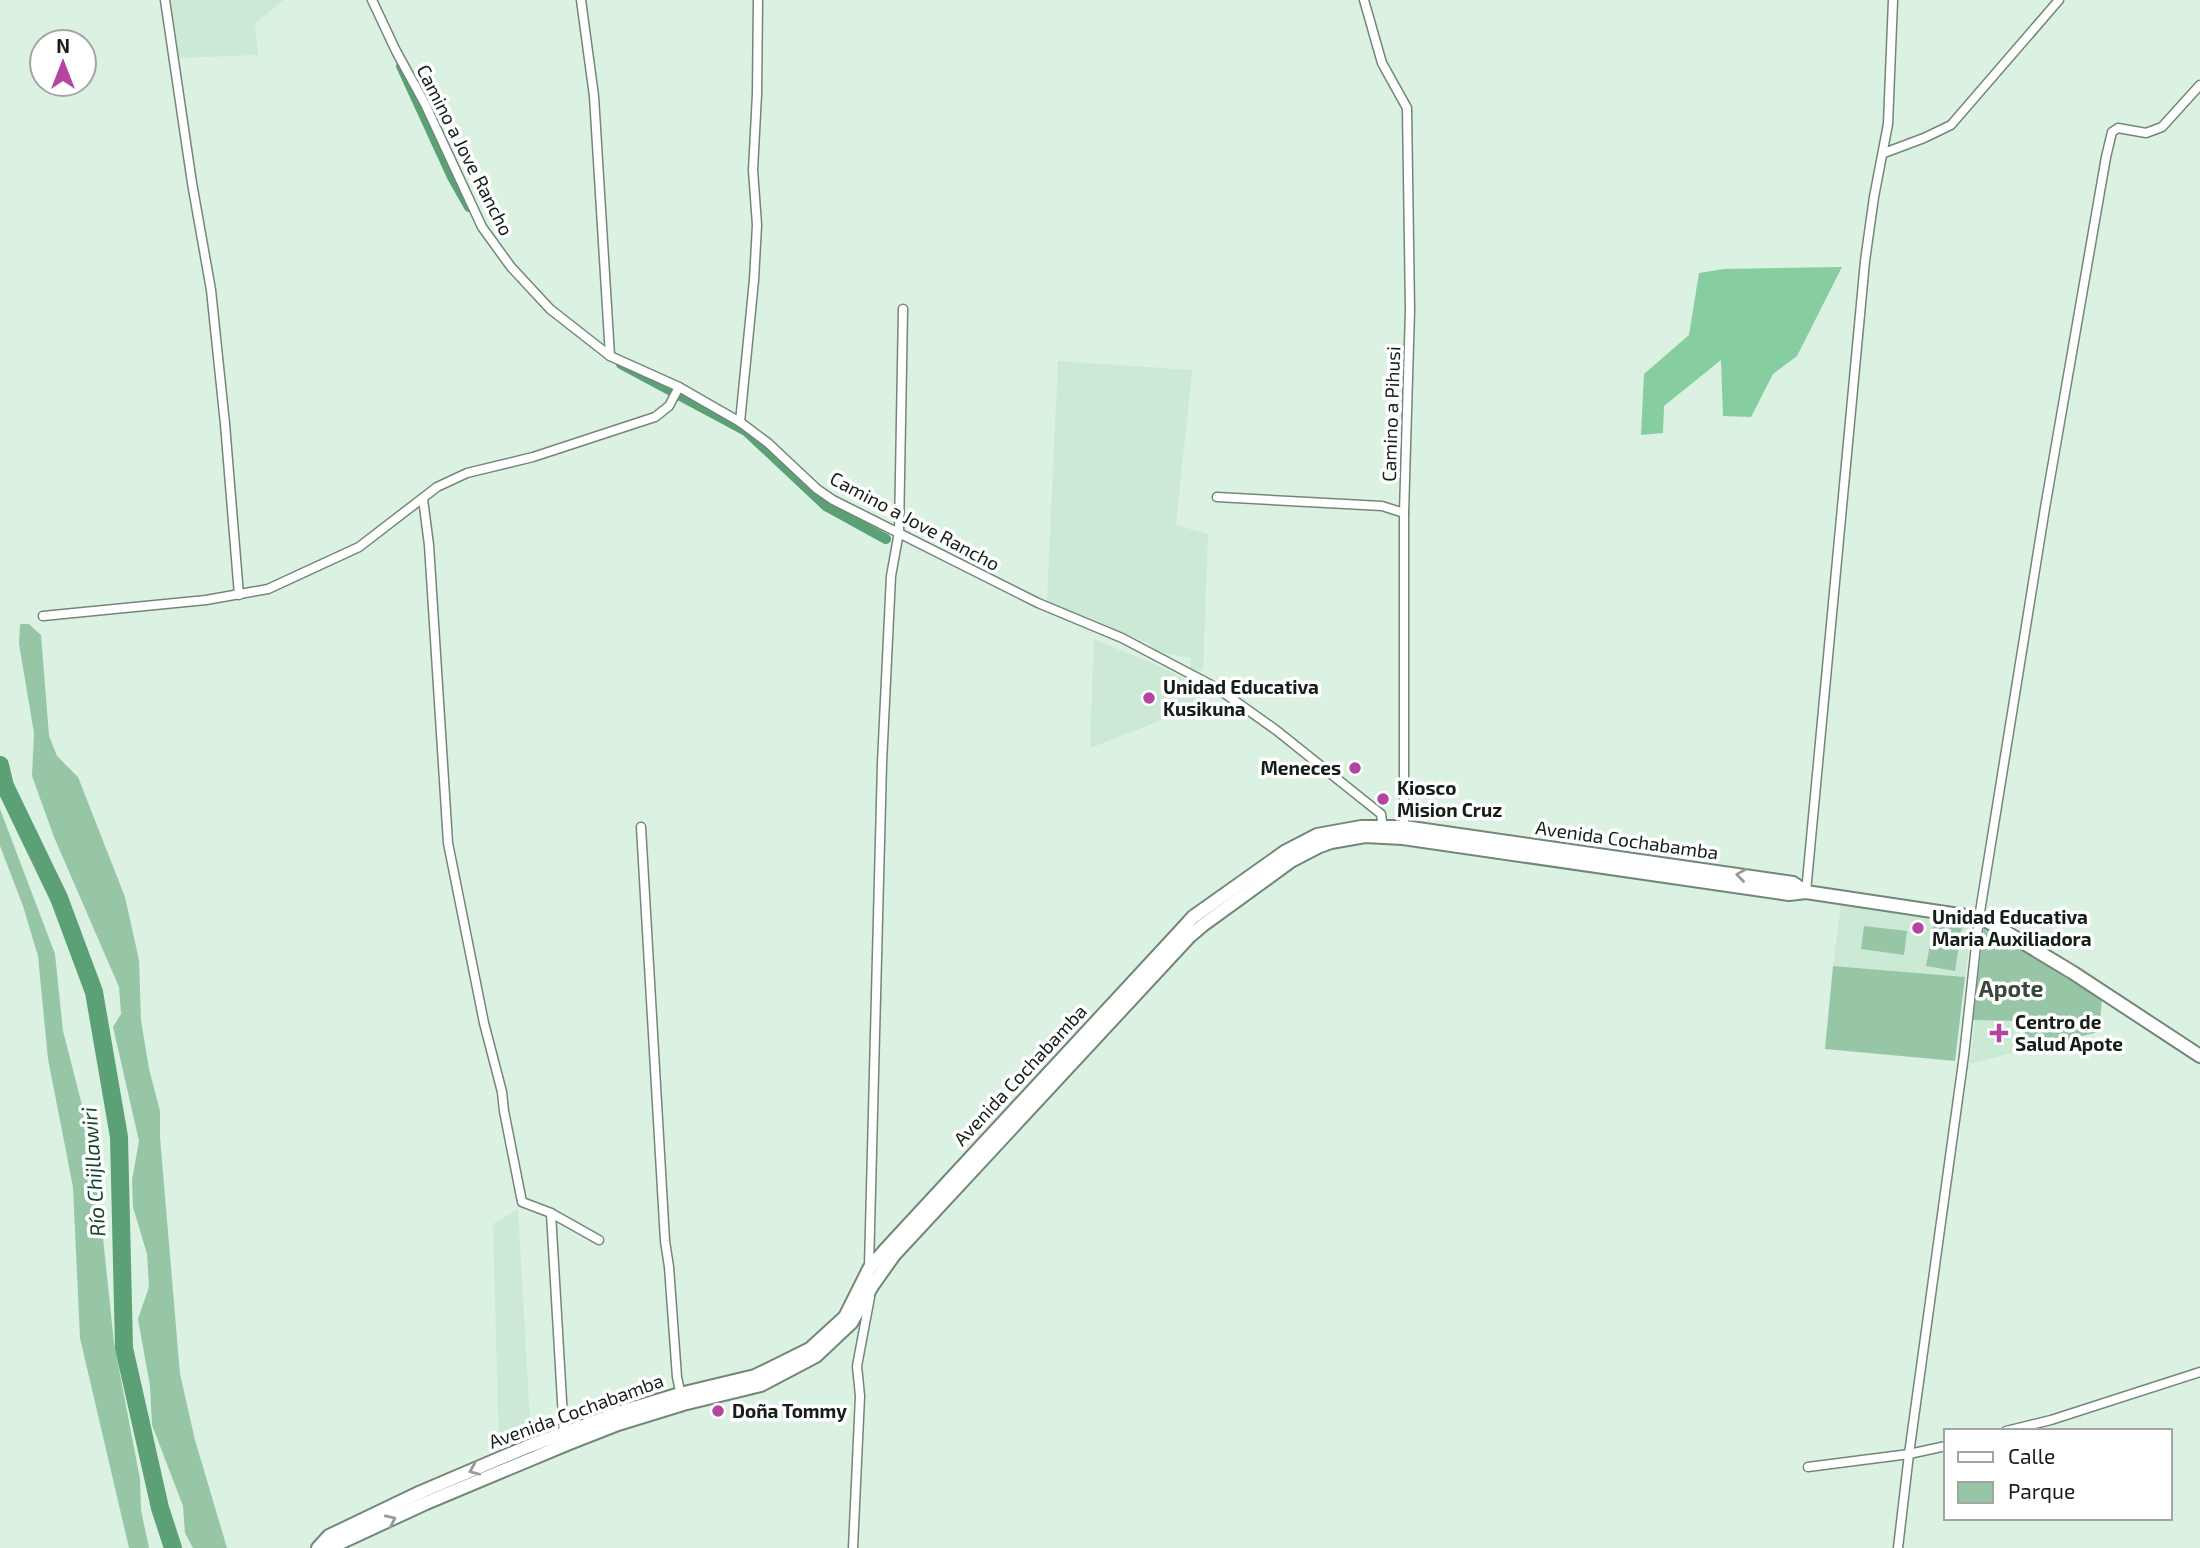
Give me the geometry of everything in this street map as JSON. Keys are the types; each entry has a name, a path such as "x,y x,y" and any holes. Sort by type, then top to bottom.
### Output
{"main road":[{"name":"Avenida Cochabamba","path":"318,1548 329,1536 421,1492 565,1439 618,1424 681,1399 755,1376 810,1349 845,1317 869,1269 886,1249 1194,917 1286,851 1317,835 1335,831 1404,833 1706,876 1793,883 1806,892 1979,918 2072,972 2200,1056"},
{"name":"Avenida Cochabamba","path":"681,1399 761,1385 816,1356 851,1323 894,1255 1189,937 1291,861 1331,842 1383,831"},
{"name":"Avenida Cochabamba","path":"329,1548 565,1439"}],"street":[{"path":"165,0 211,290 239,595"},
{"name":"Camino a Jove Rancho","path":"372,0 425,104 482,227 511,267 550,309 610,355 679,387 740,422 833,500 1038,603 1122,638 1217,688 1276,730 1381,814 1383,831"},
{"path":"581,0 594,96 610,355"},
{"path":"740,422 757,225 753,170 758,0"},
{"name":"Camino a Pihusi","path":"1364,0 1382,63 1407,108 1410,310 1404,513 1404,833"},
{"path":"1806,892 1865,261 1888,124 1893,0"},
{"path":"1884,153 1951,125 2059,0"},
{"path":"1898,1548 1964,1055 1979,918 2047,494 2112,132 2118,128 2146,133 2162,127 2200,85"},
{"path":"853,1548 860,1396 857,1366 872,1286 869,1269 882,763 891,576 899,532 903,309"},
{"path":"43,616 239,595 268,589 359,547 437,487 467,473 533,457 655,417 669,407 679,387"},
{"path":"1217,497 1382,506 1404,513"},
{"path":"423,499 429,545 448,842 484,1023 502,1092 522,1202 551,1213 599,1240"},
{"path":"641,827 665,1241 670,1267 677,1377 681,1399"},
{"path":"551,1213 565,1439"},
{"path":"2014,1429 2051,1420 2200,1372"},
{"path":"1808,1467 1909,1454 1944,1446"}],"shaded area":[{"path":"171,0 284,0 255,23 258,55 179,58"},
{"path":"1058,361 1192,370 1176,525 1208,534 1203,671 1190,670 1191,658 1154,651 1150,644 1047,602"},
{"name":"Unidad Educativa Kusikuna","path":"1094,639 1166,669 1207,693 1202,704 1090,748"},
{"path":"1841,905 1972,924 1965,977 1833,966"},
{"name":"Centro de Salud Apote","path":"1975,1020 2023,1021 2028,1049 1970,1064"},
{"path":"518,1209 531,1439 499,1451 493,1224"}],"green space":[{"path":"1842,267 1797,356 1773,374 1751,417 1723,416 1721,360 1664,406 1663,433 1641,435 1644,374 1689,335 1699,273 1724,269"},
{"path":"20,624 29,624 41,635 49,736 57,756 78,777 125,897 139,960 141,1020 149,1069 160,1111 180,1374 195,1440 227,1548 193,1548 185,1533 183,1506 152,1425 150,1386 138,1319 149,1287 147,1254 133,1207 132,1180 139,1141 113,1027 121,1014 119,987 54,837 32,776 34,733 19,644"},
{"path":"0,809 55,954 63,1031 94,1152 114,1343 140,1479 141,1510 149,1548 129,1548 80,1338 73,1187 48,1059 38,956 23,906 0,846"},
{"path":"1934,923 1962,927 1955,971 1926,966"},
{"path":"1984,925 2000,932 2102,998 2099,1032 2028,1049 2023,1021 1973,1020"},
{"path":"1864,926 1907,931 1904,955 1861,949"},
{"path":"1833,966 1965,977 1955,1061 1825,1049"}],"waterway":[{"path":"401,66 452,177 469,207"},
{"path":"621,364 746,431 826,506 886,539"},
{"name":"Río Chijllawiri","path":"0,765 5,786 59,898 94,992 119,1137 124,1348 160,1508 173,1548"}],"place":[{"name":"Unidad Educativa Kusikuna","path":"1149,698"},
{"name":"Meneces","path":"1355,768"},
{"name":"Kiosco Mision Cruz","path":"1383,799"},
{"name":"Unidad Educativa Maria Auxiliadora","path":"1918,928"},
{"name":"Centro de Salud Apote","path":"1999,1033"},
{"name":"Doña Tommy","path":"718,1411"}],"district":[{"name":"Apote","path":"2011,989"}]}
